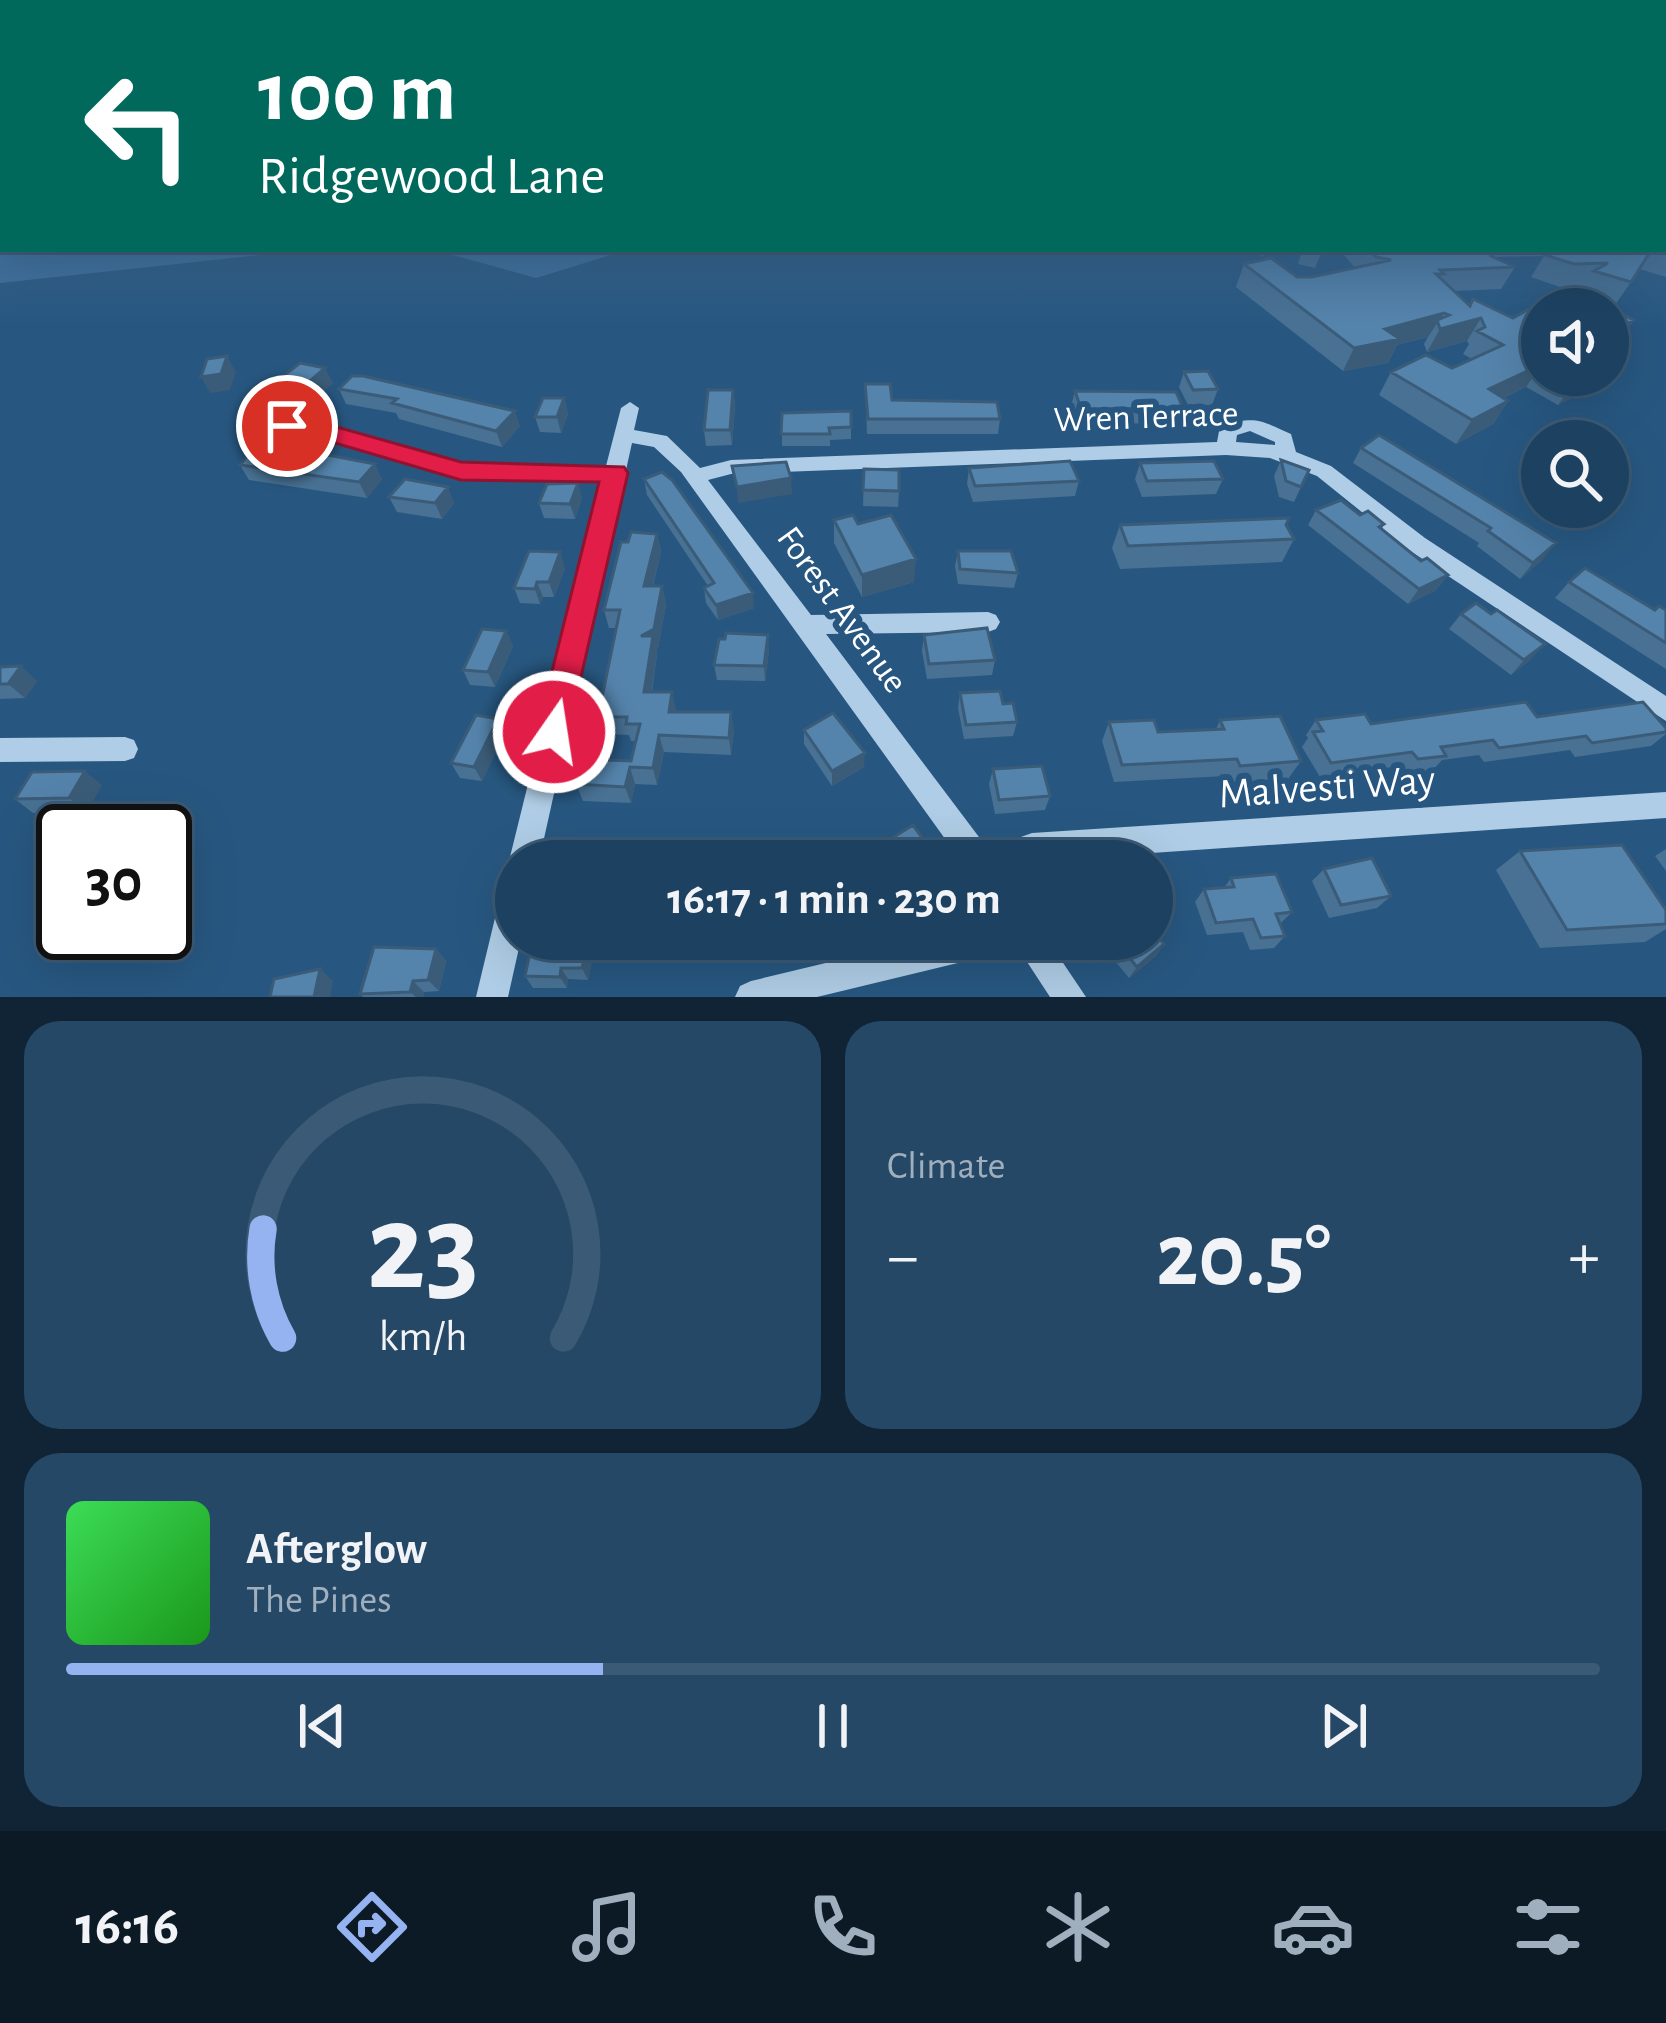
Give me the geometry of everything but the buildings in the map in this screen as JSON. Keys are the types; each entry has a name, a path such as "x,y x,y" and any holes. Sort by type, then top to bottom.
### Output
{"street":[{"path":"529,840 630,408"},
{"path":"251,430 310,428 474,473 614,473"},
{"name":"Forest Avenue","path":"624,435 660,441 695,476 964,840"},
{"name":"Wren Terrace","path":"695,476 731,467 1226,448 1286,454 1336,479 1417,544 1666,710"},
{"path":"805,625 988,622"},
{"path":"0,751 125,749"},
{"name":"Malvesti Way","path":"1138,840 1666,805"},
{"path":"492,997 501,960"},
{"path":"752,997 904,960"},
{"path":"1043,960 1070,997"}],"shaded area":[{"path":"0,252 288,252 0,283"},
{"path":"442,252 620,252 536,278"}],"route":[{"path":"287,426 319,430 461,471 614,473 554,732"}]}
